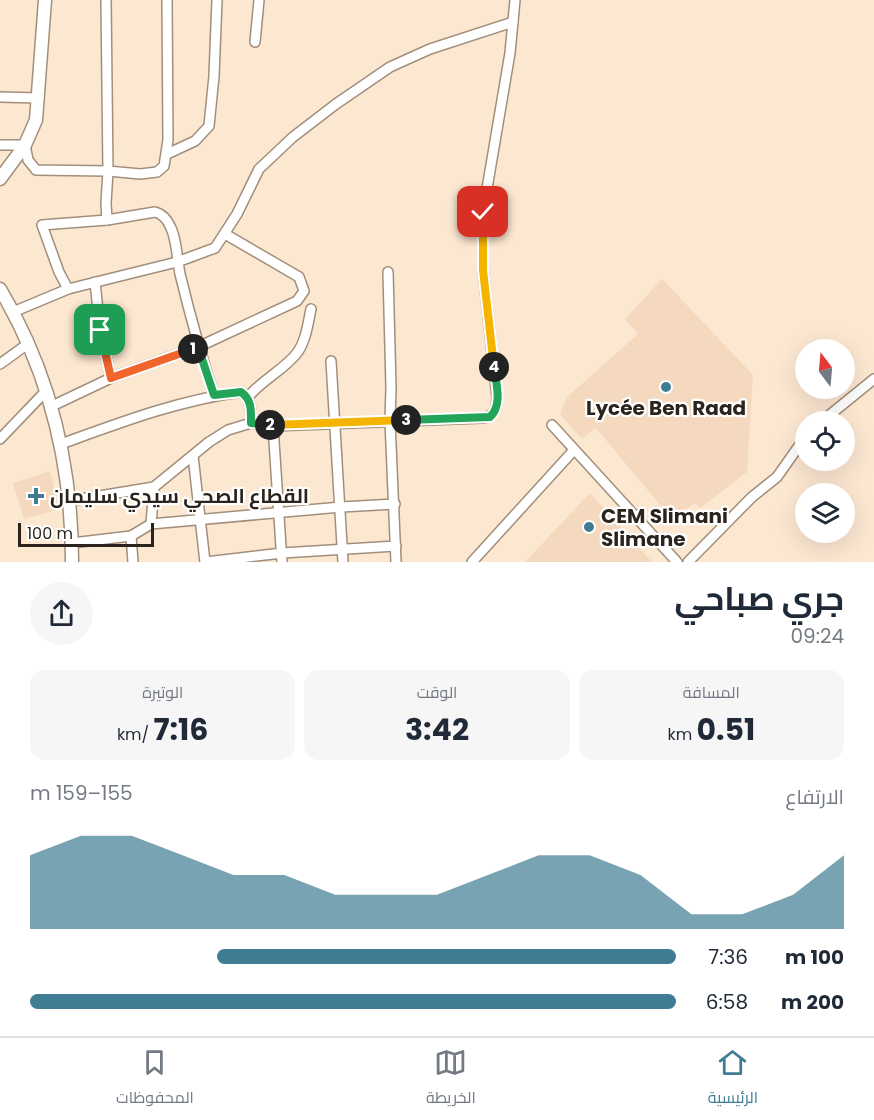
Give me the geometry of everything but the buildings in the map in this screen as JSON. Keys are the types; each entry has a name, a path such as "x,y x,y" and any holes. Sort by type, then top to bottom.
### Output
{"street":[{"path":"0,179 24,145 36,120 45,0"},
{"path":"106,0 107,220"},
{"path":"24,145 28,160 36,170 140,174 158,172 164,166 167,154 167,0"},
{"path":"167,154 195,141 209,126 214,76 217,0"},
{"path":"255,42 259,0"},
{"path":"69,501 154,487 209,442 228,430 251,423 273,426 483,418 495,413 498,406 483,270 483,212 510,52 515,0"},
{"path":"13,312 68,289 177,262 215,248 225,234 259,170 293,137 359,86 390,67 430,49 513,22"},
{"path":"0,96 39,98"},
{"path":"0,146 24,145"},
{"path":"68,289 59,272 42,225 160,213 172,230 177,262 198,347 214,395"},
{"path":"52,406 111,378 198,347 297,301 304,291 299,277 225,234"},
{"path":"388,272 390,421 396,562"},
{"path":"95,282 100,330 111,378"},
{"path":"0,289 29,343 52,406 61,444 69,501 72,562"},
{"path":"248,397 259,384 297,353 303,342 311,309"},
{"path":"0,364 29,343"},
{"path":"331,361 344,562"},
{"path":"834,411 874,378"},
{"path":"0,439 46,391"},
{"path":"61,444 133,418 214,395 241,392 248,397 251,406 251,423"},
{"path":"552,425 677,562"},
{"path":"273,426 282,558"},
{"path":"472,562 574,450"},
{"path":"688,562 752,497 777,477 795,452"},
{"path":"193,456 205,562 282,558 343,549 396,546"},
{"path":"151,524 154,487"},
{"path":"72,543 131,536 151,524 395,504"},
{"path":"131,536 133,562"}],"shaded area":[{"name":"Lycée Ben Raad","path":"662,279 753,375 747,472 700,508 695,503 675,512 661,506 596,428 582,439 560,414 566,398 638,334 625,319"},
{"name":"القطاع الصحي سيدي سليمان","path":"50,471 59,509 24,519 13,483"},
{"name":"CEM Slimani Slimane","path":"590,493 652,562 525,562"}],"place":[{"name":"Lycée Ben Raad","path":"666,387"},
{"name":"القطاع الصحي سيدي سليمان","path":"36,496"},
{"name":"CEM Slimani Slimane","path":"589,527"}],"route":[{"path":"100,330 111,378 198,347 214,395 241,392 248,397 251,406 251,423 273,426 490,417 498,406 483,270 483,212"}]}
